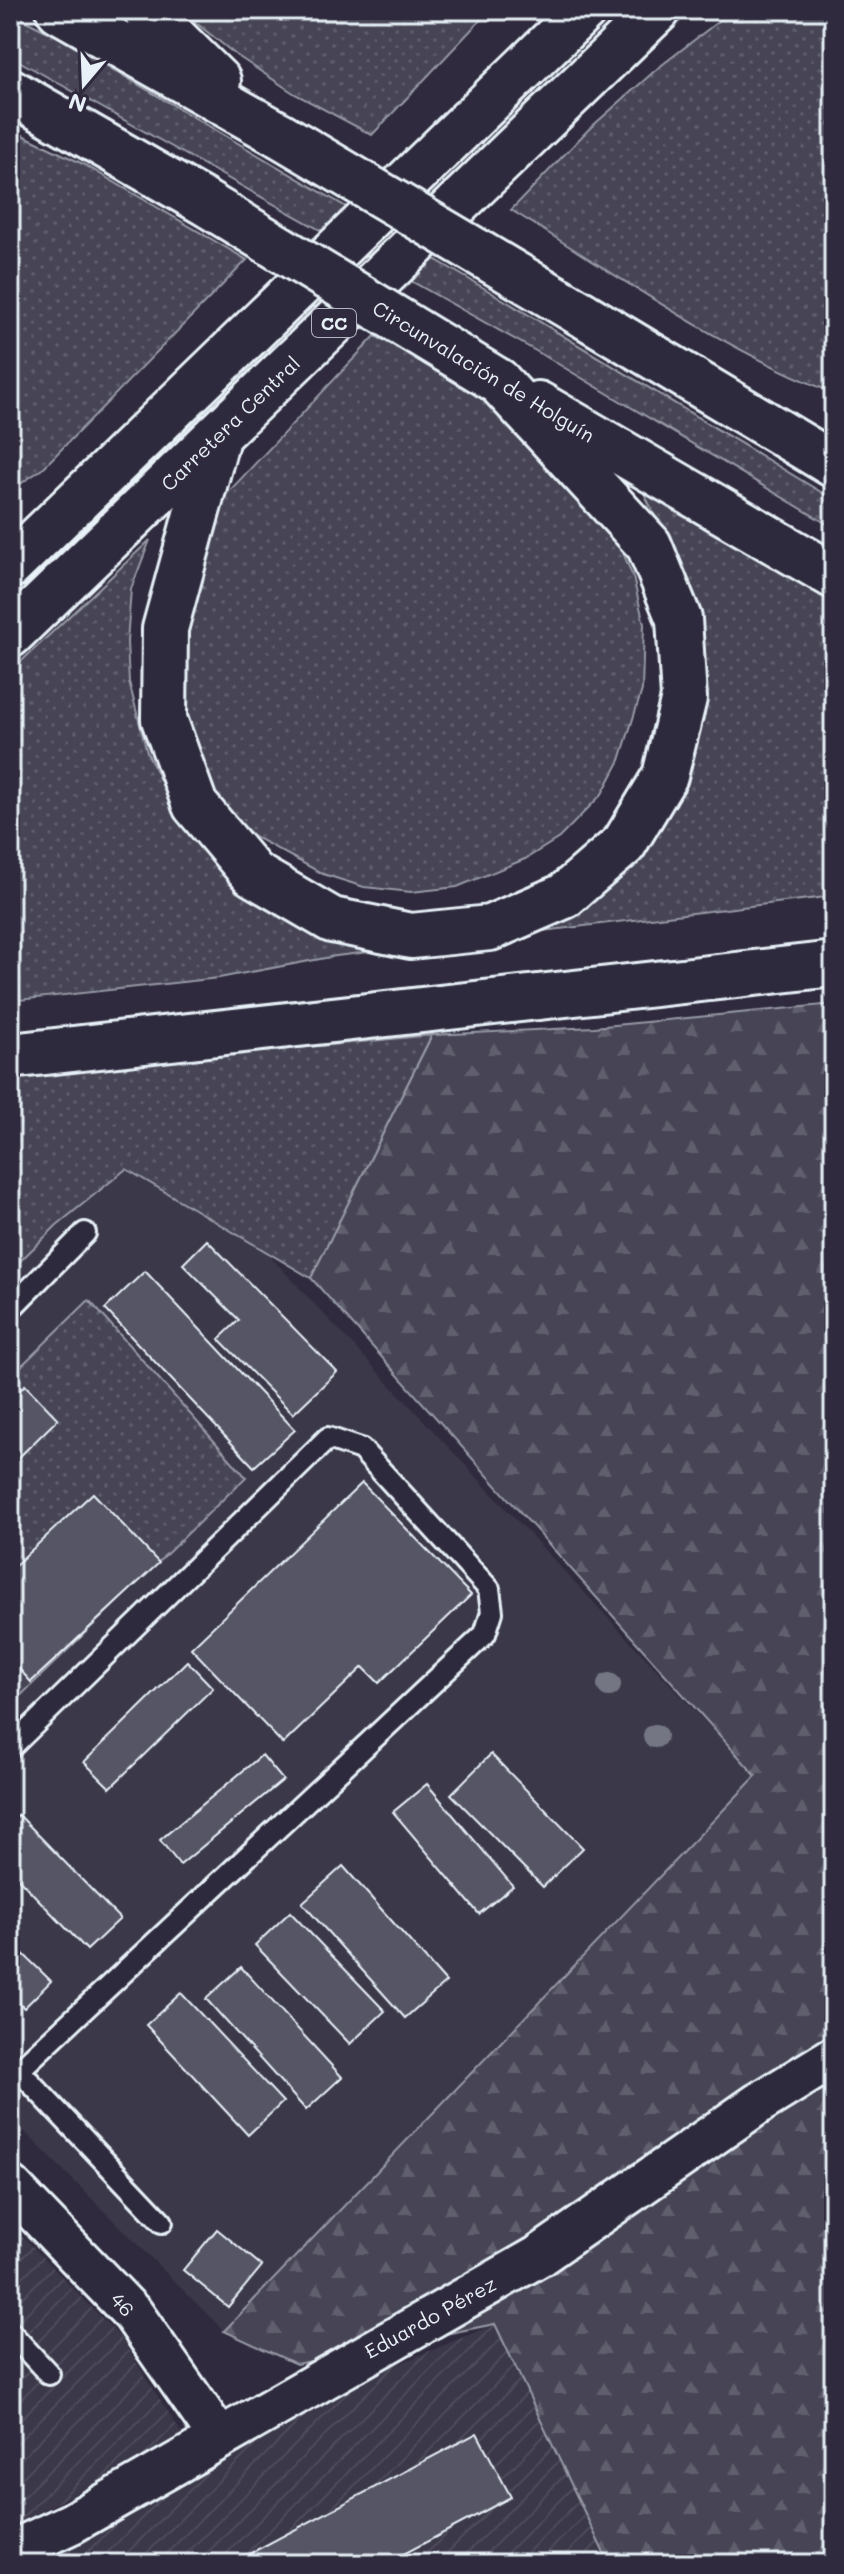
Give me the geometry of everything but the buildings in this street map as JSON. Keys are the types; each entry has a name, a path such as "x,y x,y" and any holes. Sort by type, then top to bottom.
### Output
{"highway":[{"path":"59,10 280,135 834,465"},
{"path":"146,10 187,54 280,135"},
{"path":"489,102 552,10"},
{"name":"CC","path":"19,553 584,10"},
{"name":"Carretera Central","path":"10,635 660,15"},
{"name":"Circunvalación de Holguín","path":"10,91 202,201 498,381 834,576"},
{"path":"10,124 202,201"},
{"path":"582,314 834,431"},
{"path":"218,434 165,629 164,719 195,805 253,874 332,920 411,936 490,928 564,896 624,844 665,776 684,698 679,619 649,545 498,381"},
{"path":"10,1056 834,964"}],"street":[{"name":"Eduardo Pérez","path":"10,2552 72,2523 218,2436 539,2256 759,2103 834,2057"},
{"name":"46","path":"10,2186 133,2314 218,2436"}],"lane":[{"path":"10,1309 85,1233"},
{"path":"10,1748 328,1438 361,1449 489,1589 492,1612 485,1634 14,2066 162,2222"},
{"path":"10,2332 49,2374"}],"shaded area":[{"path":"107,1082 756,1776 224,2331 10,2117 10,1107"},
{"path":"10,2223 121,2338 184,2437 10,2527"},
{"path":"495,2324 609,2564 15,2564 275,2415"}],"green space":[{"path":"180,10 490,10 372,135 295,94 236,55"},
{"path":"733,10 834,10 834,393 791,375 709,332 511,210 588,130 658,68"},
{"path":"10,13 54,35 494,294 834,500 834,528 543,355 10,56"},
{"path":"10,129 83,164 247,260 42,469 10,491"},
{"path":"375,336 459,380 505,409 616,535 633,577 644,624 642,690 620,760 602,794 559,838 525,859 457,887 411,892 364,887 323,874 255,837 222,806 201,773 170,663 220,501"},
{"path":"632,469 834,592 834,896 336,956 219,978 10,1001 10,672 150,540 131,589 127,642 129,682 147,752 172,806 242,883 490,932 671,777 672,550"},
{"path":"834,1004 834,2564 609,2564 495,2324 296,2364 224,2331 756,1776 311,1278 432,1035 594,1027"},
{"path":"432,1035 311,1278 126,1169 57,1225 10,1271 10,1076"},
{"path":"89,1300 246,1477 10,1706 10,1377"}]}
